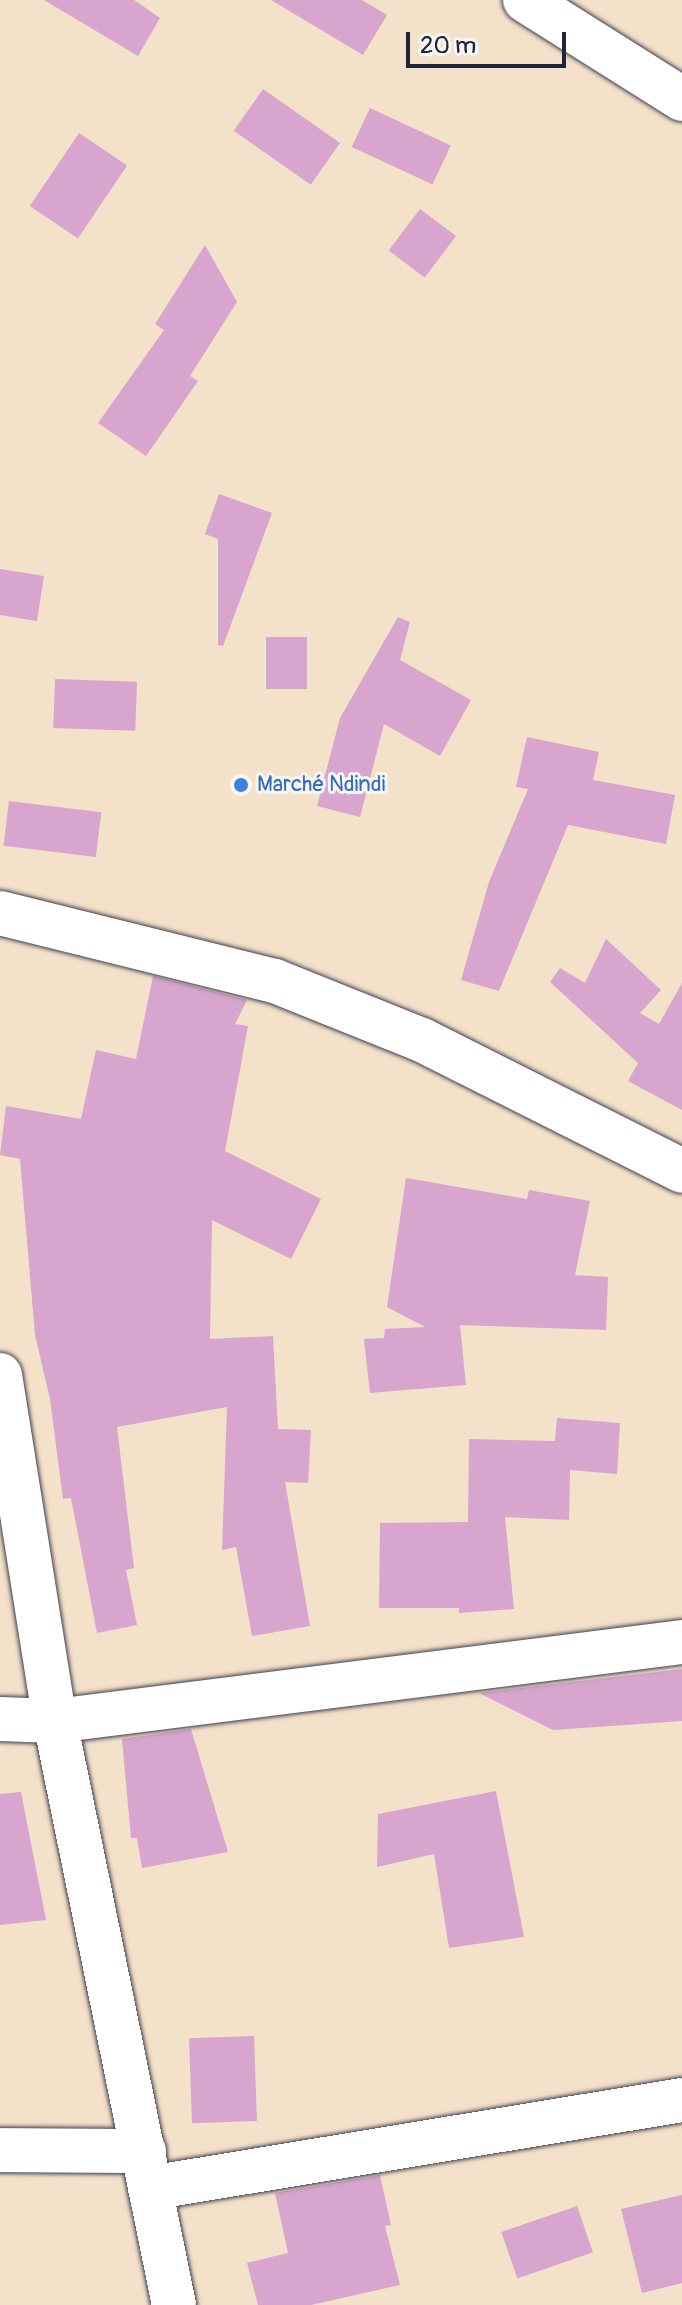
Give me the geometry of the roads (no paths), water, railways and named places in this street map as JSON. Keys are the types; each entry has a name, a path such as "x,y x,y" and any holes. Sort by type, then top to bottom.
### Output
{"street":[{"path":"525,0 682,99"},
{"path":"0,913 275,981 422,1040 682,1171"},
{"path":"0,1375 55,1721 174,2305"},
{"path":"0,1719 55,1721 682,1642"},
{"path":"0,2150 147,2170 682,2100"}],"place":[{"name":"Marché Ndindi","path":"241,785"}]}
